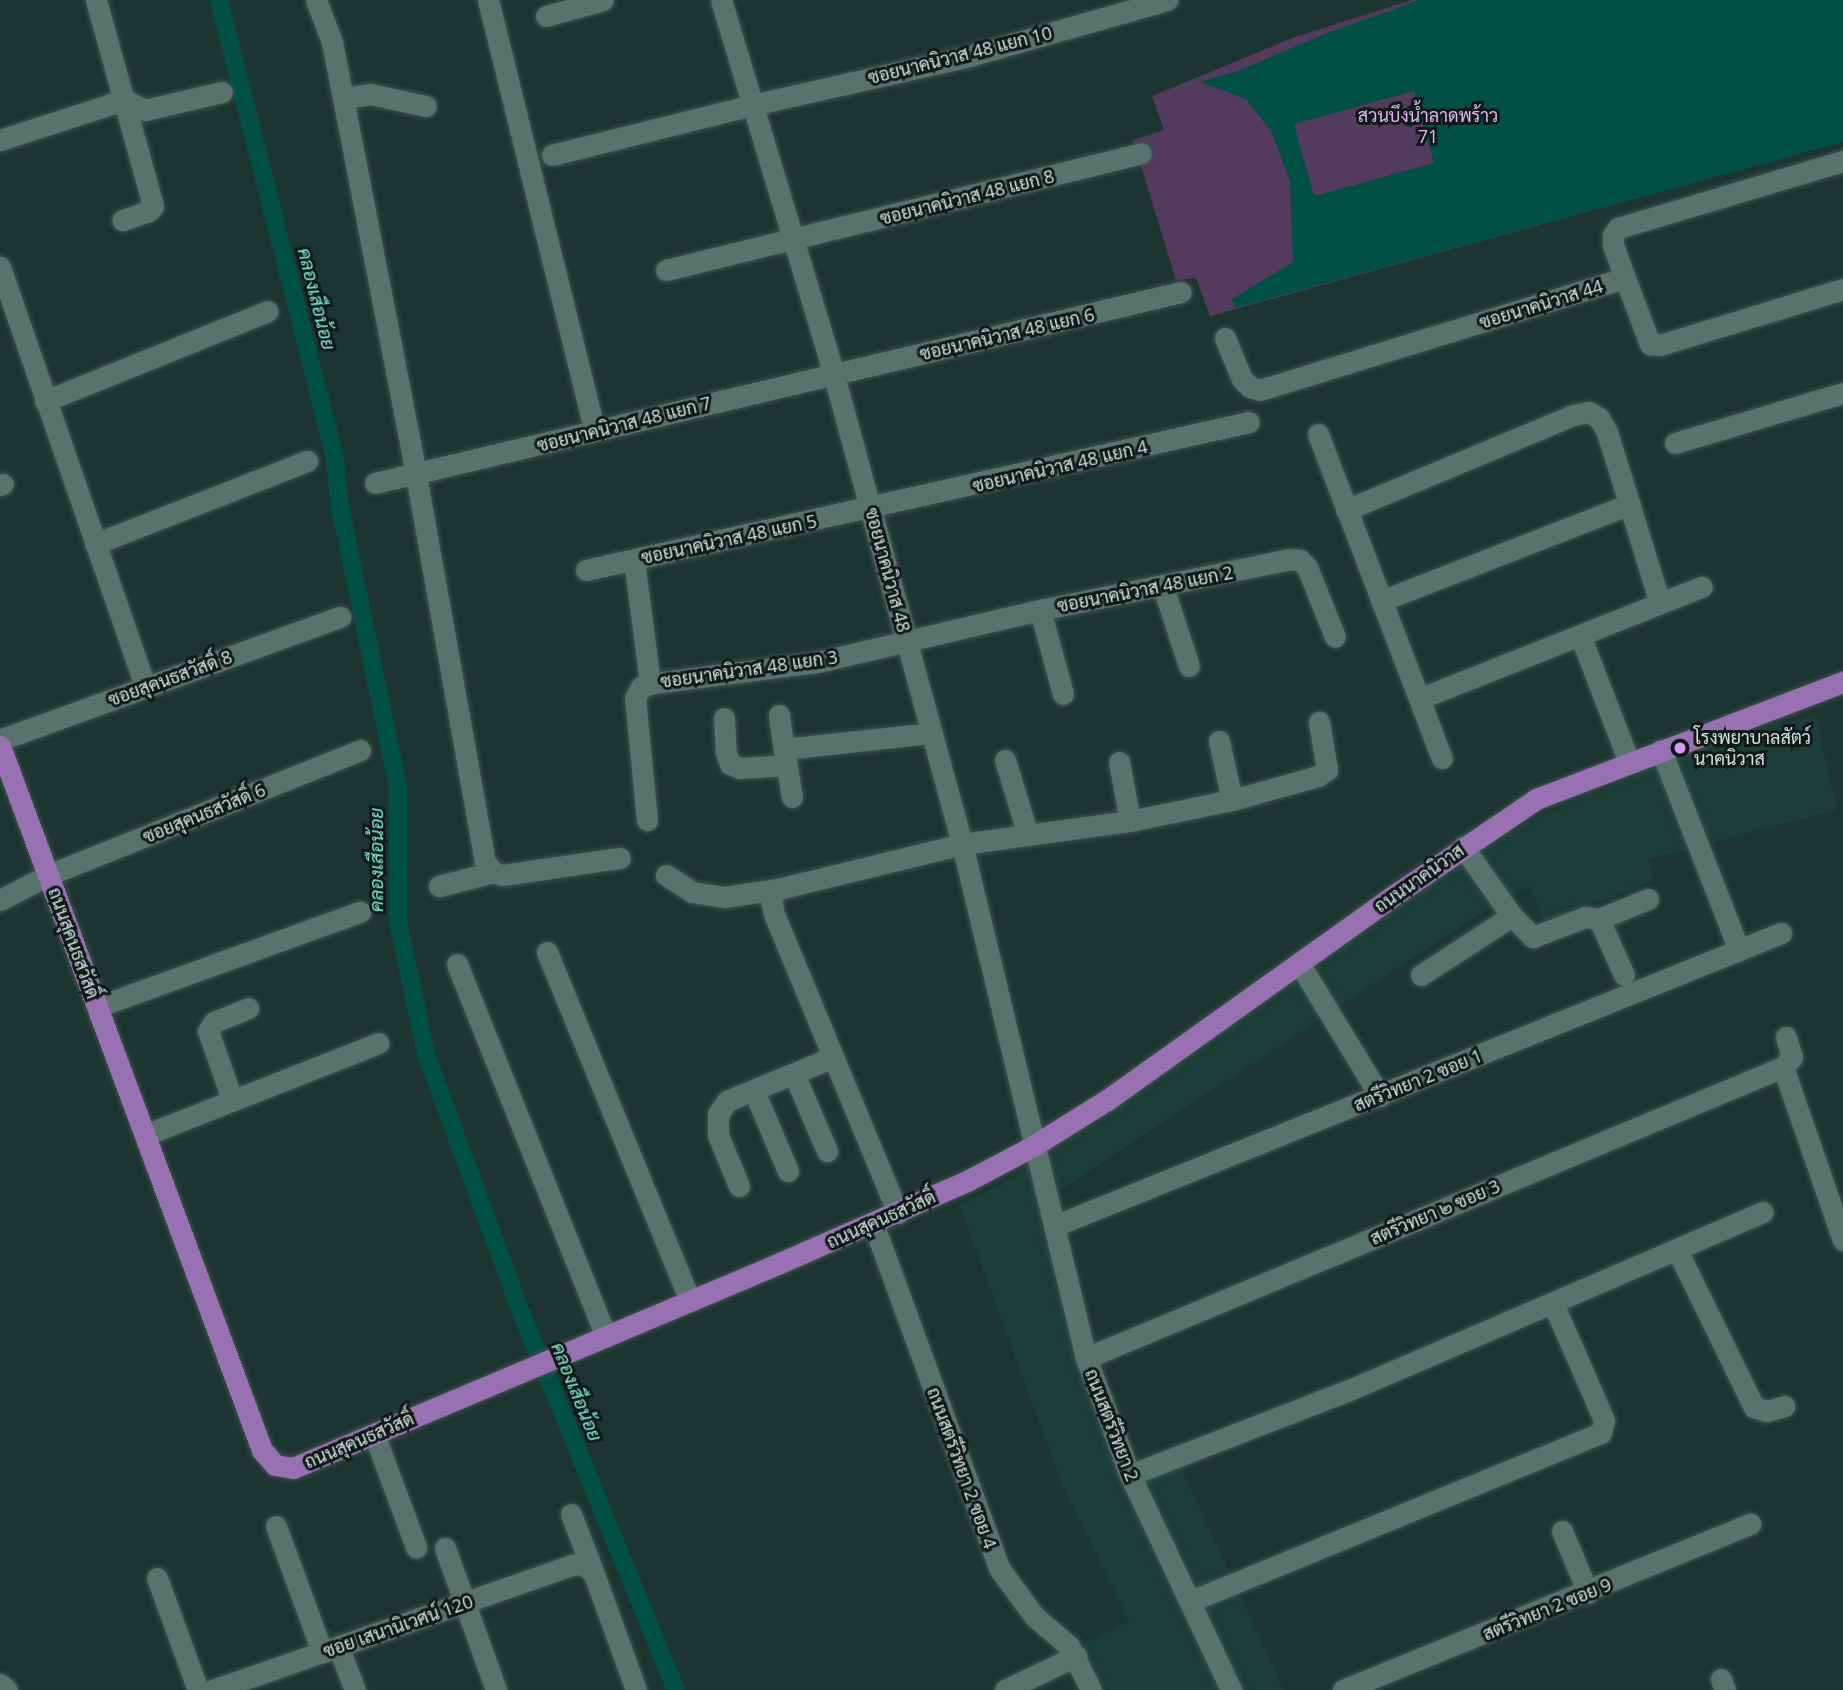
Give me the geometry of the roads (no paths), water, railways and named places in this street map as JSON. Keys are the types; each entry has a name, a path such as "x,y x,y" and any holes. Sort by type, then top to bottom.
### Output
{"main road":[{"name":"ถนนนาคนิวาส","path":"1033,1146 1107,1100 1299,962 1536,799 1842,684"},
{"name":"ถนนสุคนธสวัสดิ์","path":"0,746 266,1458 283,1468 293,1468 898,1213 1033,1146"}],"street":[{"path":"96,0 153,206 149,211 123,220"},
{"path":"316,0 332,42 416,475 485,862 493,872"},
{"path":"488,0 595,431"},
{"path":"546,16 603,0"},
{"name":"ซอยนาคนิวาส 48","path":"721,0 833,372 907,639 962,844 1033,1146"},
{"name":"ซอยนาคนิวาส 48 แยก 10","path":"552,155 752,105 969,56 1167,0"},
{"path":"0,140 124,100 145,110 222,92"},
{"path":"343,98 370,94 426,106"},
{"name":"ซอยนาคนิวาส 48 แยก 8","path":"666,270 1141,153"},
{"path":"1625,278 1613,244 1613,235 1618,228 1843,161"},
{"path":"0,267 145,687"},
{"name":"ซอยนาคนิวาส 44","path":"1226,338 1242,379 1250,387 1260,390 1625,278 1650,344 1660,345 1843,289"},
{"name":"ซอยนาคนิวาส 48 แยก 6","path":"833,372 930,353 1181,292"},
{"path":"45,401 268,311"},
{"name":"ซอยนาคนิวาส 48 แยก 7","path":"375,483 833,372"},
{"path":"1675,443 1843,393"},
{"path":"1346,510 1573,415 1589,412 1599,418 1607,432 1660,603"},
{"name":"ซอยนาคนิวาส 48 แยก 4","path":"871,508 1249,422"},
{"path":"1318,434 1443,758"},
{"path":"95,544 307,461"},
{"path":"1381,601 1630,504"},
{"name":"ซอยนาคนิวาส 48 แยก 5","path":"586,570 871,508"},
{"path":"634,560 650,684"},
{"name":"ซอยนาคนิวาส 48 แยก 2","path":"907,639 1040,610 1300,560 1307,566 1335,637"},
{"path":"1163,587 1188,666"},
{"path":"1420,698 1702,587"},
{"path":"1040,610 1063,694"},
{"name":"ซอยสุคนธสวัสดิ์ 8","path":"0,740 340,617"},
{"path":"1580,635 1629,762"},
{"name":"ซอยนาคนิวาส 48 แยก 3","path":"647,820 635,698 641,687 818,663 907,639"},
{"path":"779,715 792,796"},
{"path":"724,718 726,753 730,764 740,768 786,757 932,733"},
{"path":"666,875 678,886 725,897 778,889 962,844 1130,821 1232,800 1318,776 1327,770 1319,722"},
{"path":"1219,741 1232,800"},
{"name":"ซอยสุคนธสวัสดิ์ 6","path":"0,900 48,875 360,750"},
{"path":"1661,750 1739,950"},
{"path":"1005,760 1028,835"},
{"path":"1119,762 1130,821"},
{"path":"1463,847 1512,916 1533,937 1586,917 1599,919 1648,899"},
{"path":"439,886 493,872 503,875 621,858"},
{"path":"778,889 771,899 774,914 898,1213"},
{"path":"97,1007 360,912"},
{"path":"1421,975 1512,916"},
{"path":"1599,919 1625,975"},
{"name":"สตรีวิทยา 2 ซอย 1","path":"1054,1226 1781,933"},
{"path":"547,952 690,1301"},
{"path":"1299,962 1380,1096"},
{"path":"457,964 606,1336"},
{"path":"232,1098 208,1031 214,1022 248,1008"},
{"path":"1786,1037 1792,1057 1783,1066 1843,1240"},
{"path":"145,1135 232,1098 379,1042"},
{"path":"739,1186 718,1135 716,1123 718,1114 727,1101 833,1057"},
{"name":"สตรีวิทยา ๒ ซอย 3","path":"1086,1358 1783,1066"},
{"path":"793,1074 827,1151"},
{"path":"754,1091 788,1171"},
{"name":"ถนนสตรีวิทยา 2","path":"1033,1146 1086,1358 1130,1475 1231,1690"},
{"path":"1130,1475 1354,1388 1763,1212"},
{"name":"ถนนสตรีวิทยา 2 ซอย 4","path":"873,1223 999,1568 1034,1616 1066,1642 1076,1656 1091,1690"},
{"path":"1677,1250 1754,1407 1767,1412 1784,1406"},
{"path":"1191,1601 1601,1433 1604,1420 1553,1303"},
{"path":"374,1434 416,1547"},
{"path":"571,1514 589,1569 636,1690"},
{"name":"สตรีวิทยา 2 ซอย 9","path":"1343,1690 1750,1524"},
{"path":"276,1526 330,1649 355,1690"},
{"path":"1562,1531 1588,1592"},
{"path":"445,1549 496,1690"},
{"name":"ซอย เสนานิเวศน์ 120","path":"211,1690 571,1565 589,1569"},
{"path":"157,1578 211,1690"},
{"path":"1005,1690 1076,1656"},
{"path":"0,1684 7,1690"}],"waterway":[{"name":"คลองเสือน้อย","path":"219,0 335,460 339,502 398,786 398,921 426,1054 523,1317 676,1690"}],"place":[{"name":"โรงพยาบาลสัตว์ นาคนิวาส","path":"1680,748"}],"park label":[{"name":"สวนบึงน้ำลาดพร้าว 71","path":"1428,126"}]}
